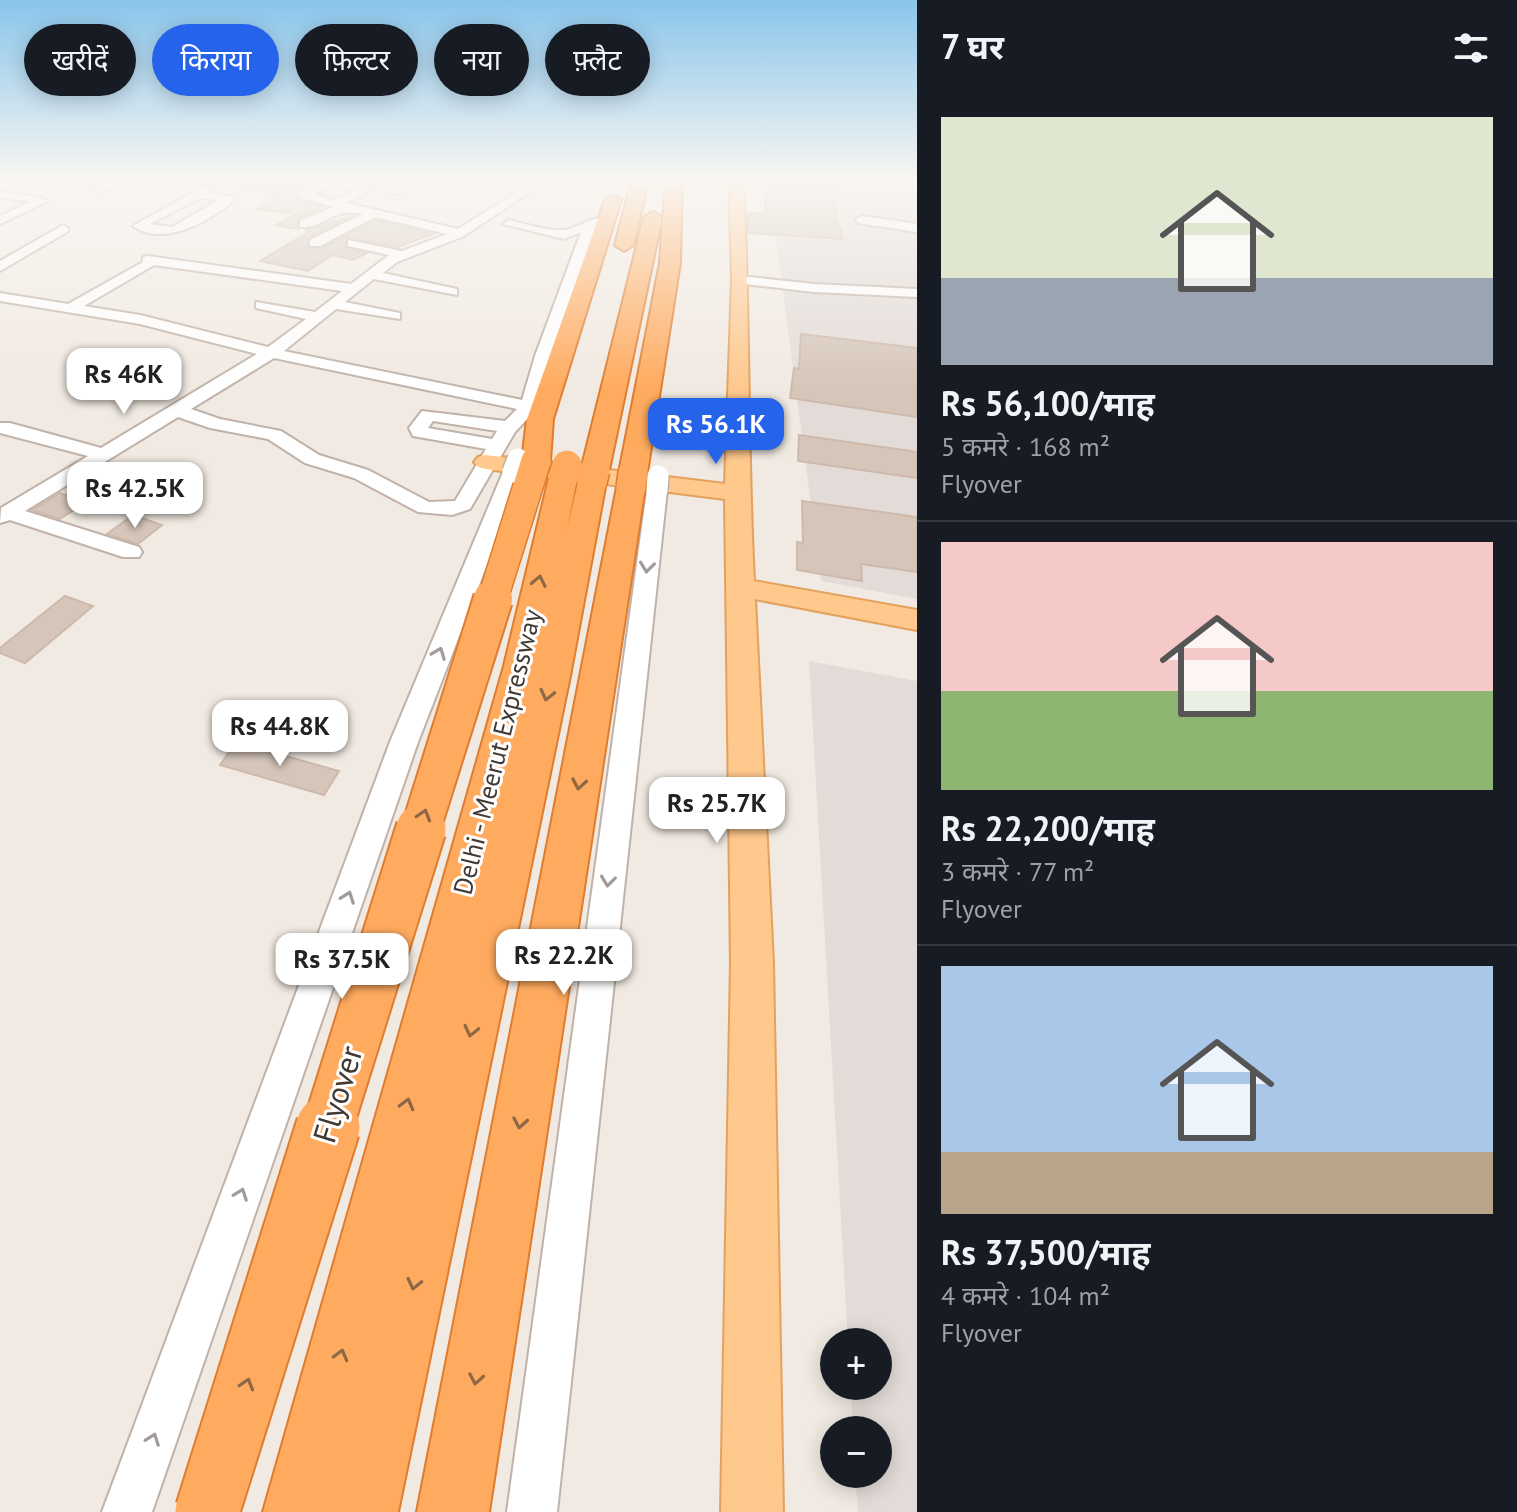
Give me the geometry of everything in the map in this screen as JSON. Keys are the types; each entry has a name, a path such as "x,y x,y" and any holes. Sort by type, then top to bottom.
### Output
{"highway":[{"path":"562,463 536,408 591,248"},
{"path":"618,270 624,248"},
{"name":"Delhi - Meerut Expressway","path":"299,1512 522,666 562,463 641,248"},
{"name":"Flyover","path":"562,463 639,441 671,248"},
{"name":"Delhi - Meerut Expressway","path":"362,1512 552,676 562,463"},
{"name":"Flyover","path":"207,1512 562,463"},
{"name":"Flyover","path":"453,1512 562,463"}],"main road":[{"path":"739,248 737,493 752,963 752,1512"},
{"path":"562,463 737,493"},
{"path":"740,598 917,620"},
{"path":"740,598 917,642"}],"street":[{"path":"0,267 32,248"},
{"path":"169,248 148,260 356,289"},
{"path":"372,248 400,254"},
{"path":"4,515 271,353 400,254 418,248"},
{"path":"71,308 147,265"},
{"path":"373,275 452,292"},
{"path":"740,280 846,291 917,293"},
{"path":"0,297 140,320 271,353 536,408 562,463 532,1512"},
{"path":"261,305 320,317"},
{"path":"336,305 395,316"},
{"path":"177,410 216,424 274,435 312,459 355,471 411,503 438,510 452,509 469,499 562,463"},
{"path":"0,428 10,428 103,454"},
{"path":"127,1512 404,742 562,463"},
{"path":"4,515 131,552"}],"shaded area":[{"path":"777,248 917,248 917,599 821,581"},
{"path":"809,661 917,681 917,1512 858,1512 856,1488 892,1488 892,1416 852,1416 851,1400 892,1400 892,1328 847,1328"}],"building":[{"path":"282,248 346,248 367,253 353,260 333,255 308,271 260,261"},
{"path":"801,334 917,348 917,417 790,398 794,368 799,369"},
{"path":"799,435 917,452 917,478 798,461"},
{"path":"60,493 86,502 60,519 32,510"},
{"path":"802,501 917,517 917,572 861,564 862,581 797,570 797,542 803,543"},
{"path":"133,515 162,525 138,544 107,534"},
{"path":"65,596 93,606 25,663 0,653 0,648"},
{"path":"236,742 339,771 324,795 220,765"}]}
